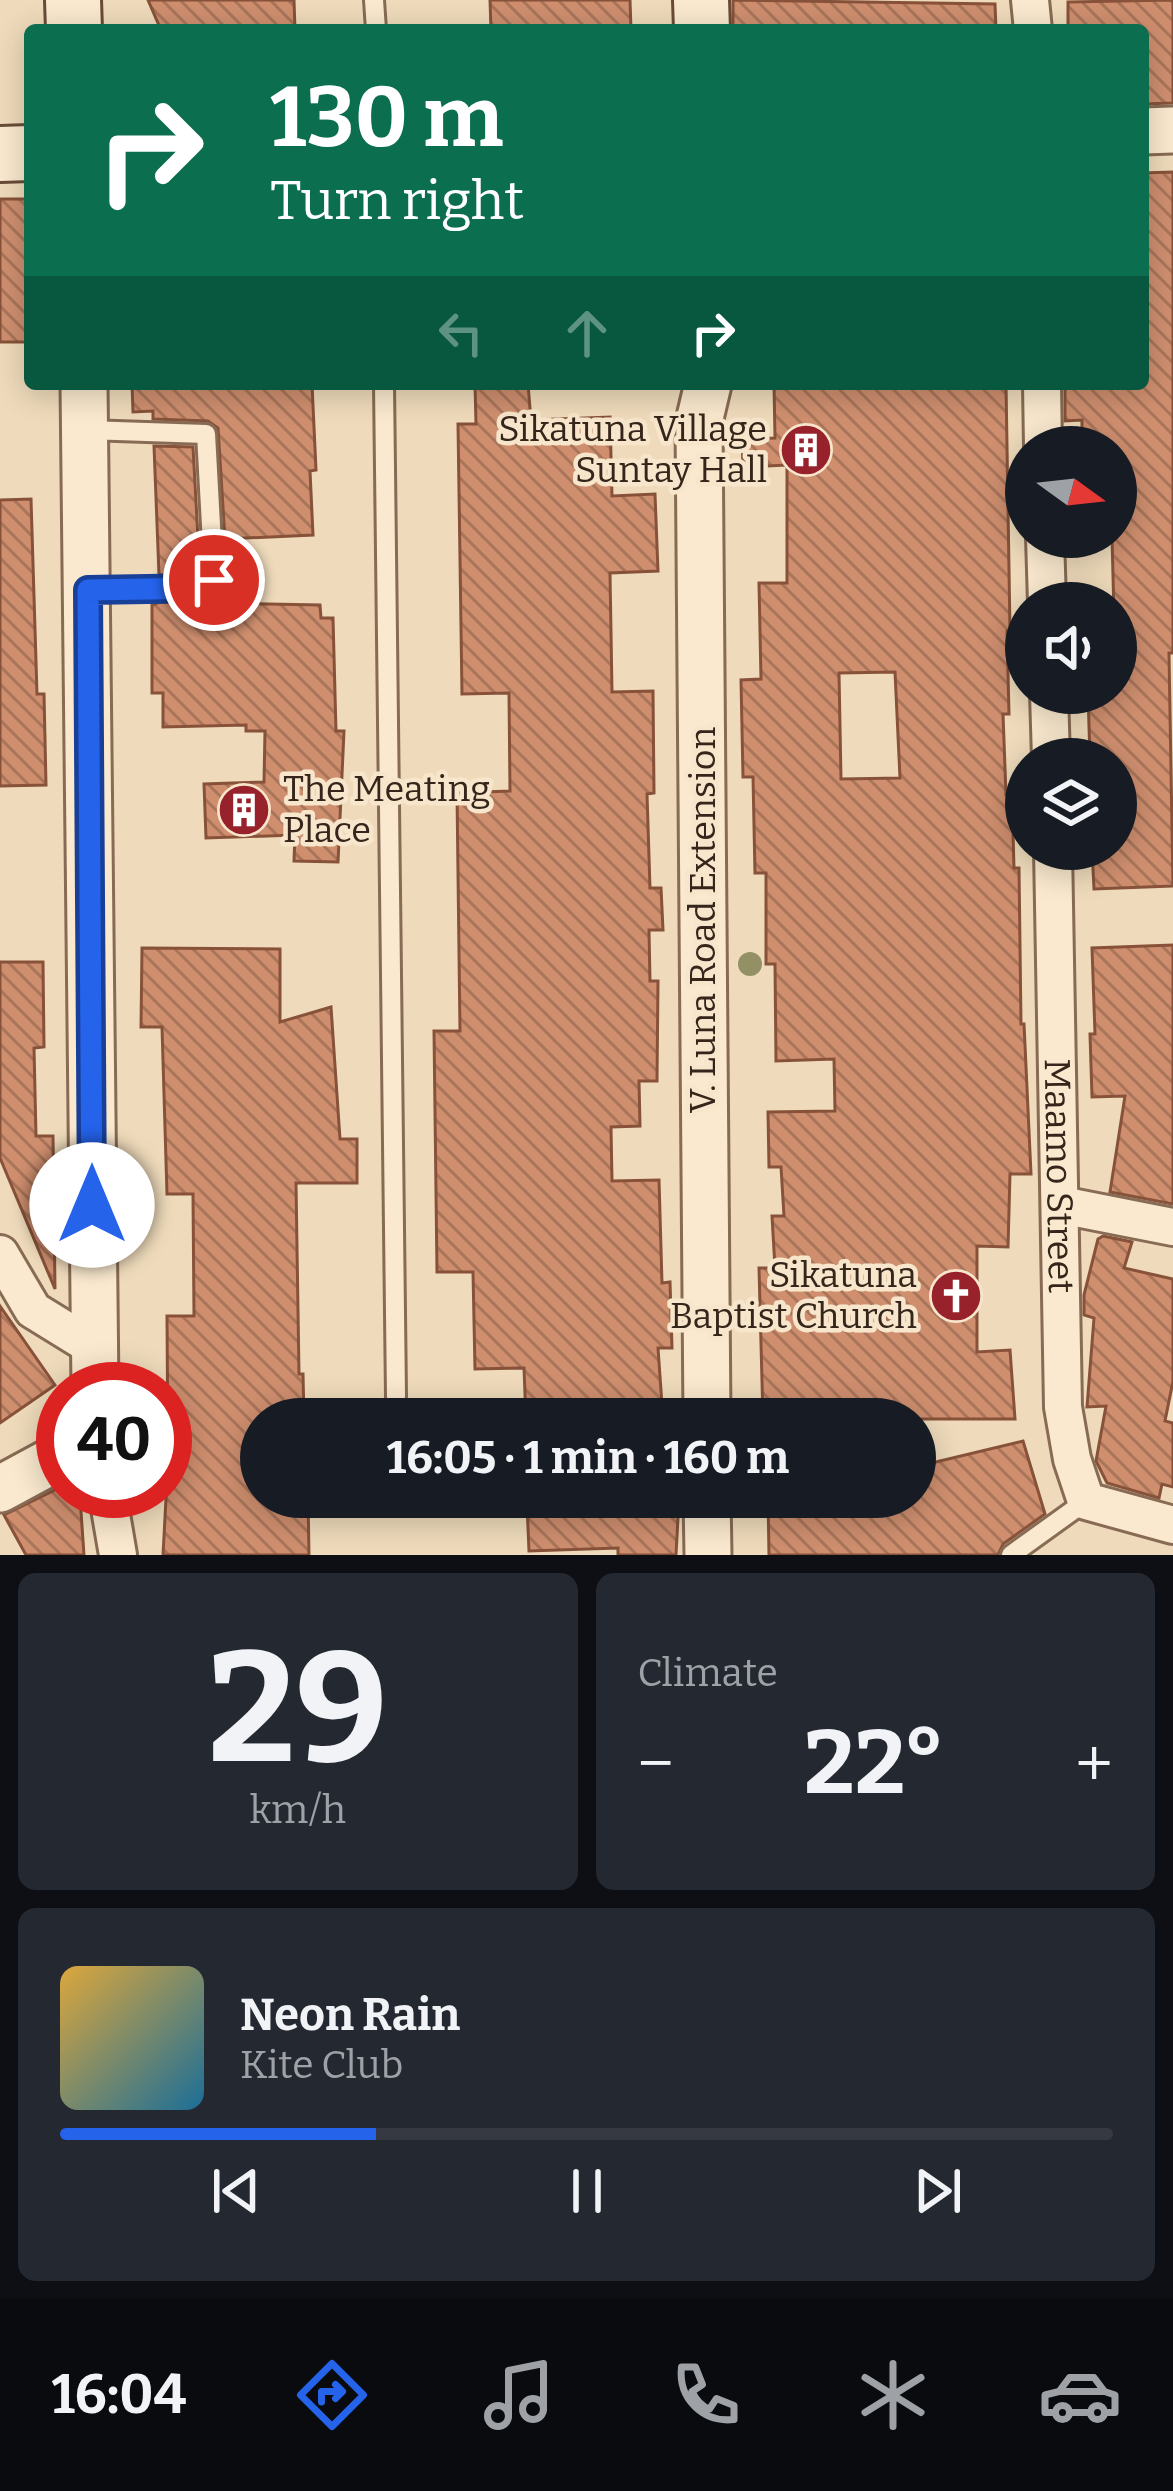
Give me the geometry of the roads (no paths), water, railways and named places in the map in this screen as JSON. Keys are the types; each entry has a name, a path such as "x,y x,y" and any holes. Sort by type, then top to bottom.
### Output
{"street":[{"path":"84,390 94,1362"},
{"path":"1042,390 1043,426"},
{"name":"V. Luna Road Extension","path":"697,396 707,1398"},
{"name":"Maamo Street","path":"1053,870 1063,1407 1072,1459 1086,1501"},
{"path":"1061,1205 1173,1227"},
{"path":"0,1254 33,1310 88,1362"},
{"path":"0,1490 36,1470"},
{"path":"1086,1501 1173,1525"},
{"path":"111,1518 118,1555"},
{"path":"707,1518 708,1555"}],"lane":[{"path":"385,390 396,1396"},
{"path":"85,430 206,434 214,580 208,588 88,590"},
{"path":"1011,1555 1086,1501"}],"place":[{"name":"Sikatuna Village Suntay Hall","path":"806,450"},
{"name":"The Meating Place","path":"244,810"},
{"name":"Sikatuna Baptist Church","path":"956,1296"}]}
